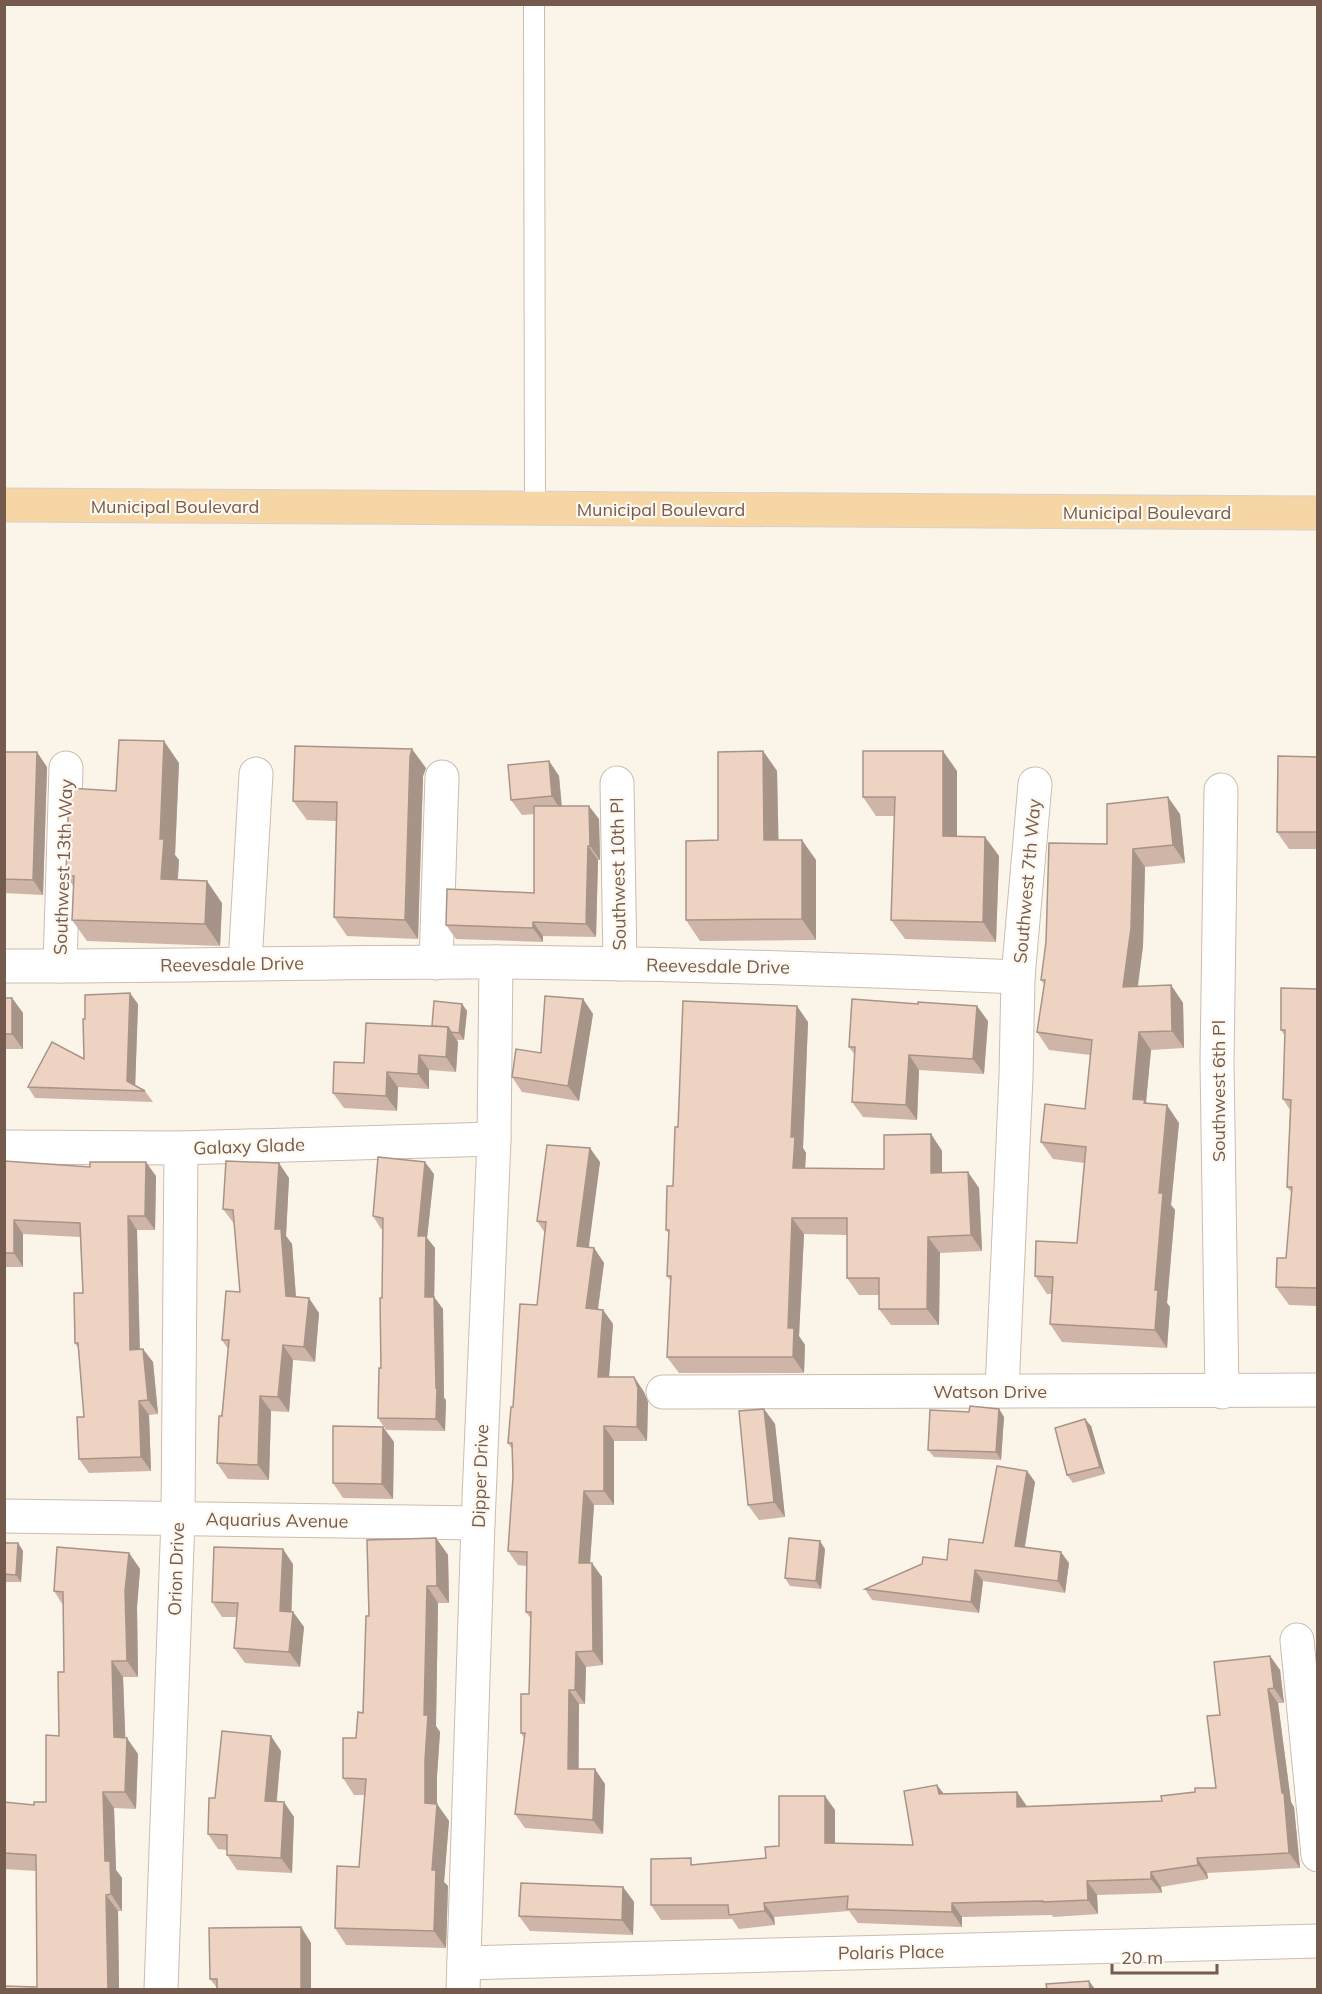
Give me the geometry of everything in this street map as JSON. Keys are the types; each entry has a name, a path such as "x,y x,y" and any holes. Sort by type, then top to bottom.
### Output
{"main road":[{"name":"Municipal Boulevard","path":"4,505 1317,513"}],"street":[{"name":"Southwest 13th Way","path":"60,966 66,768"},
{"path":"245,963 256,774"},
{"path":"436,963 442,777"},
{"name":"Southwest 10th Pl","path":"617,783 620,964"},
{"name":"Southwest 7th Way","path":"1018,977 1035,784"},
{"name":"Southwest 6th Pl","path":"1221,790 1217,1062 1222,1392"},
{"name":"Reevesdale Drive","path":"4,966 496,962 823,968 1018,977"},
{"name":"Dipper Drive","path":"464,1976 478,1523 494,1139 496,962"},
{"path":"1002,1390 1018,977"},
{"name":"Galaxy Glade","path":"4,1147 181,1148 494,1139"},
{"name":"Orion Drive","path":"161,1989 178,1518 181,1148"},
{"name":"Watson Drive","path":"663,1392 1317,1390"},
{"name":"Aquarius Avenue","path":"4,1516 478,1523"},
{"path":"1297,1640 1317,1855"},
{"name":"Polaris Place","path":"464,1976 1317,1941"}],"lane":[{"path":"534,4 535,508"}],"building":[{"path":"119,740 164,741 160,839 164,839 161,879 207,881 205,924 72,920 74,876 66,876 69,788 116,791"},
{"path":"295,746 412,749 405,920 334,917 337,802 293,801"},
{"path":"763,751 764,840 802,840 802,919 686,920 686,841 718,840 718,752"},
{"path":"863,751 943,751 943,836 985,837 983,922 891,920 895,797 863,797"},
{"path":"4,752 37,752 33,880 4,879"},
{"path":"1278,756 1317,757 1317,832 1277,832"},
{"path":"549,761 552,796 511,800 508,765"},
{"path":"1168,797 1173,845 1133,849 1131,928 1123,987 1171,985 1172,1031 1139,1032 1133,1099 1145,1100 1144,1103 1167,1105 1159,1193 1163,1193 1155,1290 1158,1290 1155,1330 1050,1324 1053,1277 1035,1276 1036,1241 1077,1243 1086,1147 1041,1142 1045,1104 1085,1109 1092,1040 1037,1032 1045,980 1041,980 1046,942 1049,843 1107,844 1107,804"},
{"path":"534,806 589,806 590,846 588,846 586,924 533,922 533,928 446,925 447,889 534,893"},
{"path":"1281,988 1317,989 1317,1288 1276,1287 1277,1258 1286,1258 1292,1187 1287,1187 1291,1100 1283,1099 1285,1030 1281,1030"},
{"path":"130,993 127,1081 145,1091 28,1087 52,1042 84,1059 85,995"},
{"path":"545,996 583,999 568,1086 512,1077 516,1049 541,1053"},
{"path":"4,998 12,998 12,1034 4,1034"},
{"path":"852,999 977,1006 973,1059 909,1055 906,1105 852,1102 855,1047 849,1047"},
{"path":"434,1001 462,1004 459,1033 451,1032 448,1027 432,1026"},
{"path":"683,1001 797,1006 791,1137 795,1137 793,1168 884,1169 884,1135 931,1134 931,1173 968,1172 971,1235 928,1237 927,1309 879,1309 879,1278 847,1278 847,1218 792,1218 788,1328 794,1328 793,1357 667,1357 671,1276 667,1276 669,1230 666,1230 667,1186 673,1186 675,1127 678,1127"},
{"path":"366,1023 448,1027 446,1057 419,1055 418,1074 387,1072 386,1096 333,1093 334,1062 364,1063"},
{"path":"547,1145 590,1148 577,1246 594,1248 586,1308 603,1310 598,1377 634,1377 638,1388 637,1427 604,1426 604,1491 584,1491 579,1563 592,1563 593,1651 576,1652 575,1690 569,1690 568,1769 595,1769 593,1820 515,1814 525,1733 521,1733 521,1694 529,1694 531,1612 526,1612 527,1552 508,1551 513,1477 512,1443 508,1443 511,1407 513,1407 520,1304 537,1305 546,1222 537,1221"},
{"path":"378,1157 425,1162 418,1236 426,1236 425,1297 434,1297 436,1419 378,1418 383,1218 373,1216"},
{"path":"4,1161 90,1167 90,1162 146,1162 145,1216 128,1216 130,1350 143,1349 148,1400 139,1401 141,1457 79,1459 77,1417 84,1417 78,1343 75,1343 74,1293 83,1293 80,1223 14,1220 14,1253 4,1253"},
{"path":"226,1161 279,1163 275,1229 281,1229 286,1296 309,1298 304,1347 283,1345 278,1397 260,1396 258,1465 217,1463 219,1416 222,1416 229,1340 222,1340 226,1291 240,1292 233,1210 223,1209"},
{"path":"970,1406 999,1409 996,1452 928,1450 930,1410 969,1412"},
{"path":"764,1409 774,1502 748,1505 739,1411"},
{"path":"1085,1419 1100,1467 1067,1475 1055,1428"},
{"path":"333,1426 383,1427 382,1484 333,1483"},
{"path":"997,1466 1027,1471 1015,1546 1061,1552 1058,1581 975,1570 971,1602 865,1589 922,1564 923,1557 947,1560 949,1539 983,1543"},
{"path":"436,1538 437,1586 427,1586 424,1715 428,1715 425,1803 437,1804 432,1870 436,1870 434,1931 335,1928 337,1866 359,1867 366,1779 343,1778 343,1738 356,1738 358,1712 363,1713 366,1616 369,1616 367,1540"},
{"path":"789,1538 820,1541 816,1581 785,1578"},
{"path":"4,1543 18,1543 16,1575 4,1574"},
{"path":"57,1547 129,1553 125,1591 127,1661 112,1661 114,1737 127,1738 125,1792 103,1792 105,1861 110,1861 111,1894 106,1895 108,1989 4,1989 4,1986 37,1987 36,1855 4,1853 4,1802 34,1805 34,1802 46,1802 46,1735 59,1736 58,1672 64,1672 63,1592 54,1591"},
{"path":"214,1547 283,1549 280,1611 293,1612 289,1652 234,1648 238,1603 212,1602"},
{"path":"1270,1656 1274,1688 1268,1689 1282,1793 1284,1793 1289,1853 1197,1858 1198,1865 1151,1872 1151,1879 1087,1881 1088,1900 952,1903 952,1912 847,1909 848,1896 764,1903 765,1911 729,1915 728,1905 651,1905 651,1859 691,1858 691,1865 766,1858 765,1847 779,1846 779,1796 825,1796 825,1843 913,1845 904,1791 937,1785 939,1794 1017,1792 1017,1807 1162,1801 1161,1796 1195,1792 1195,1788 1216,1788 1207,1716 1220,1715 1214,1662"},
{"path":"222,1731 271,1736 265,1801 284,1802 281,1858 227,1855 227,1835 208,1834 209,1798 215,1798"},
{"path":"521,1883 623,1887 622,1920 519,1916"},
{"path":"301,1927 301,1989 217,1989 217,1979 210,1979 209,1928"},
{"path":"1089,1981 1090,1989 1047,1989 1046,1984"}]}
